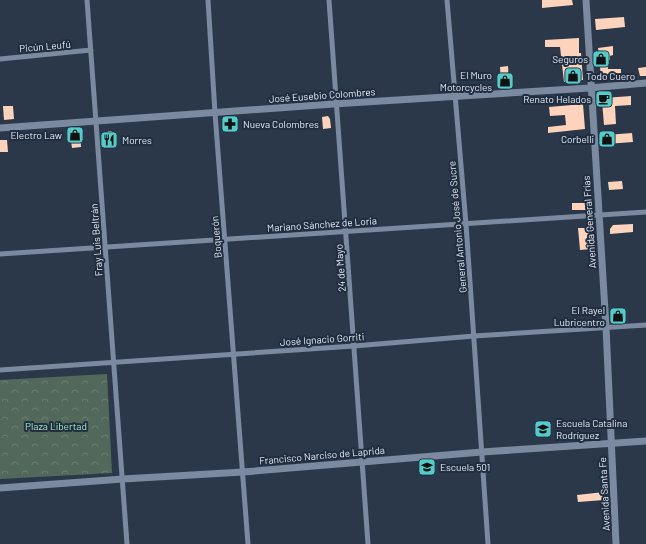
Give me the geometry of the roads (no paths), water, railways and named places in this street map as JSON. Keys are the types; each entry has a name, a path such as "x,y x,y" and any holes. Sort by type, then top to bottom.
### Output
{"street":[{"name":"Fray Luis Beltrán","path":"87,0 127,544"},
{"name":"Boquerón","path":"208,0 215,113 226,239 248,544"},
{"name":"24 de Mayo","path":"329,0 368,544"},
{"name":"General Antonio José de Sucre","path":"447,0 466,224 488,544"},
{"name":"Avenida General Frías","path":"586,0 590,88 606,327 611,444"},
{"name":"Picún Leufú","path":"0,59 91,50"},
{"name":"José Eusebio Colombres","path":"0,128 646,83"},
{"name":"Mariano Sánchez de Loria","path":"0,254 646,212"},
{"name":"José Ignacio Gorriti","path":"0,370 646,325"},
{"name":"Francisco Narciso de Laprida","path":"0,488 243,472 482,452 646,441"},
{"name":"Avenida Santa Fe","path":"611,444 616,544"}],"place":[{"name":"Seguros","path":"601,59"},
{"name":"Todo Cuero","path":"573,76"},
{"name":"El Muro Motorcycles","path":"505,81"},
{"name":"Renato Helados","path":"604,99"},
{"name":"Nueva Colombres","path":"230,124"},
{"name":"Electro Law","path":"75,135"},
{"name":"Corbelli","path":"607,139"},
{"name":"Morres","path":"109,140"},
{"name":"El Rayel Lubricentro","path":"618,316"},
{"name":"Escuela Catalina Rodríguez","path":"543,429"},
{"name":"Escuela 501","path":"427,467"}],"park label":[{"name":"Plaza Libertad","path":"56,426"}]}
